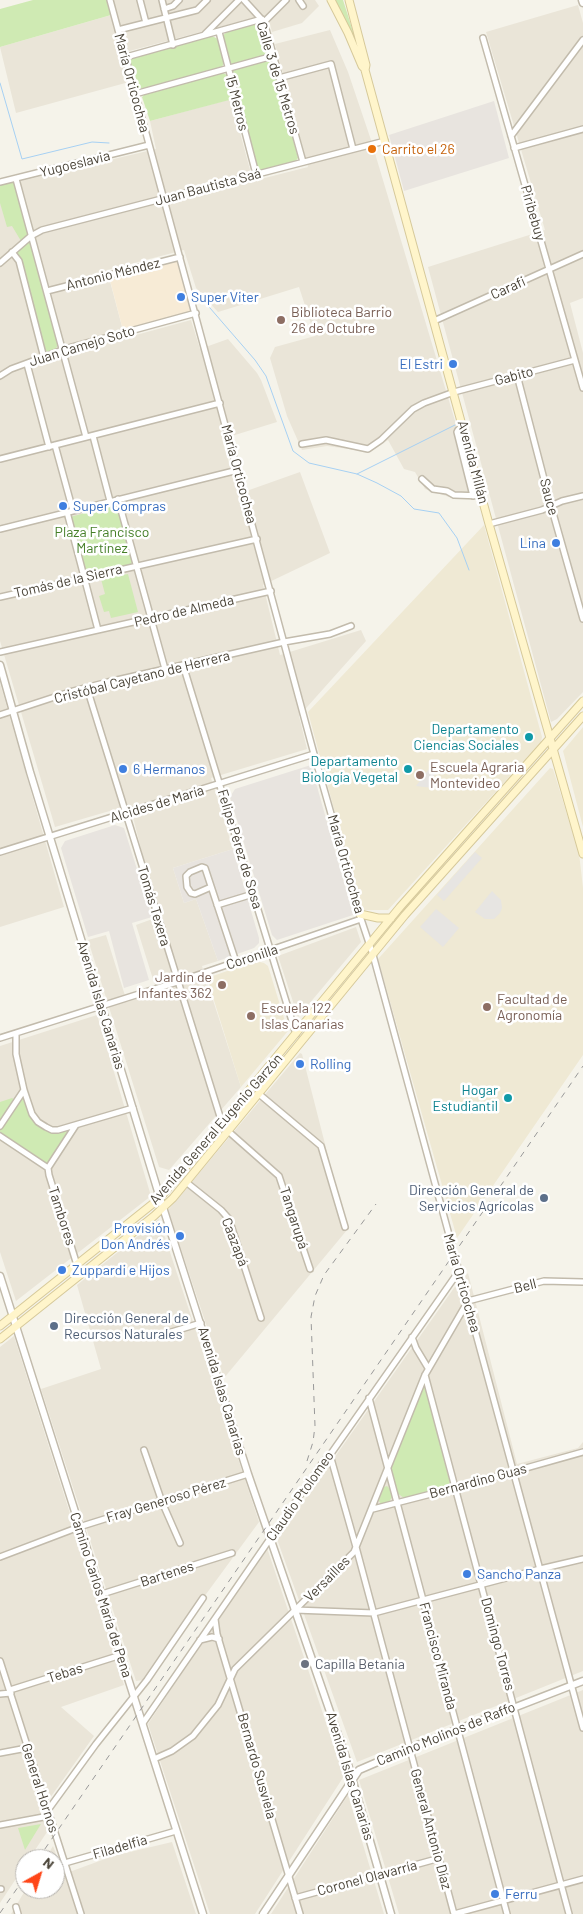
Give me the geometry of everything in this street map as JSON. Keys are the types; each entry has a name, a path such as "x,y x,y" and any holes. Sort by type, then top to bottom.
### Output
{"main road":[{"name":"Avenida Millán","path":"331,0 365,70 489,524 583,854"},
{"name":"Avenida Millán","path":"349,0 366,65 365,70"},
{"name":"Avenida General Eugenio Garzón","path":"0,1326 160,1198 390,918 583,701"},
{"name":"Avenida General Eugenio Garzón","path":"0,1339 163,1208 412,908 583,716"},
{"path":"360,916 390,918"}],"street":[{"name":"María Orticochea","path":"110,0 314,754 373,955 583,1728"},
{"path":"140,0 146,23"},
{"path":"162,0 172,44"},
{"path":"164,8 173,6 179,0"},
{"path":"118,30 197,10 207,0"},
{"path":"202,37 239,0"},
{"path":"126,58 263,20 286,0"},
{"path":"299,0 303,6"},
{"name":"Calle 3 de 15 Metros","path":"247,1 263,20 303,162"},
{"name":"15 Metros","path":"219,32 256,174"},
{"name":"Piribebuy","path":"483,38 583,388"},
{"path":"511,136 583,40"},
{"path":"135,94 274,56"},
{"path":"280,78 331,64 354,149"},
{"path":"514,148 583,129"},
{"name":"Juan Bautista Saá","path":"0,263 31,236 42,230 385,141"},
{"name":"Yugoeslavia","path":"0,182 149,145"},
{"path":"16,179 86,438"},
{"path":"12,252 19,261 44,358"},
{"name":"Carafi","path":"434,320 583,254"},
{"name":"Antonio Méndez","path":"47,291 180,257"},
{"name":"Juan Camejo Soto","path":"0,376 11,369 62,350 196,313"},
{"name":"Gabito","path":"302,444 326,440 368,449 381,440 413,409 454,392 575,360"},
{"path":"27,364 49,446"},
{"name":"Sauce","path":"517,375 551,506 583,618"},
{"path":"0,459 220,404"},
{"path":"464,428 457,432 473,496"},
{"path":"93,436 110,501"},
{"path":"55,445 84,577 98,630"},
{"path":"0,529 238,470"},
{"path":"422,479 432,489 447,491 454,495 482,496"},
{"path":"489,524 542,510 583,496"},
{"path":"118,499 165,669"},
{"name":"Tomás de la Sierra","path":"0,597 257,539"},
{"name":"Pedro de Almeda","path":"0,652 271,591"},
{"name":"Cristóbal Cayetano de Herrera","path":"0,715 87,688 284,642 330,634 351,626"},
{"name":"Avenida Islas Canarias","path":"0,665 50,837 163,1208 248,1474 352,1779 391,1914"},
{"name":"Felipe Pérez de Sosa","path":"183,665 296,1034"},
{"name":"Tomás Texera","path":"87,688 222,1123"},
{"name":"Alcides de María","path":"0,852 220,785 314,754"},
{"path":"211,887 196,894 191,893 186,887 186,876 202,867 205,868 236,962"},
{"path":"217,905 253,894"},
{"name":"Coronilla","path":"0,1038 270,951 360,916"},
{"path":"16,1033 16,1054 24,1090 32,1114 40,1123 52,1130 76,1125 132,1108"},
{"path":"0,1126 24,1090"},
{"path":"259,1094 322,1146 345,1227"},
{"path":"0,1136 48,1168 76,1125"},
{"name":"Tangarupá","path":"228,1131 279,1176 310,1269"},
{"name":"Tambores","path":"48,1168 77,1265"},
{"name":"Caazapá","path":"186,1182 221,1210 229,1219 261,1318"},
{"name":"Claudio Ptolomeo","path":"143,1723 323,1462 330,1455 459,1271"},
{"name":"Camino Carlos María de Pena","path":"0,1276 203,1914"},
{"name":"Bell","path":"468,1301 544,1281 583,1282"},
{"name":"Versailles","path":"154,1759 172,1751 200,1729 218,1705 235,1669 348,1559 356,1546 372,1509 424,1374 468,1301"},
{"path":"155,1337 201,1323"},
{"path":"412,1337 428,1368"},
{"path":"404,1347 416,1348"},
{"name":"Domingo Torres","path":"424,1374 569,1914"},
{"name":"Francisco Miranda","path":"369,1398 507,1914"},
{"path":"144,1450 162,1502 180,1543"},
{"name":"Bernardino Guas","path":"372,1509 583,1454"},
{"name":"General Antonio Díaz","path":"330,1455 454,1914"},
{"name":"Fray Generoso Pérez","path":"0,1557 79,1527 248,1474"},
{"name":"Bartenes","path":"102,1594 232,1553"},
{"path":"295,1610 374,1613 583,1559"},
{"path":"0,1825 48,1813 96,1744 134,1698 203,1598"},
{"name":"Bernardo Susviela","path":"215,1618 219,1639 300,1914"},
{"path":"200,1640 212,1637 219,1639"},
{"name":"Tebas","path":"0,1694 121,1655"},
{"name":"General Hornos","path":"0,1661 60,1849"},
{"name":"Camino Molinos de Raffo","path":"263,1914 359,1770 458,1728 583,1681"},
{"path":"0,1753 27,1748"},
{"name":"Filadelfia","path":"65,1863 176,1831"},
{"name":"Coronel Olavarría","path":"295,1898 440,1858"},
{"name":"General Hornos","path":"65,1866 81,1914"},
{"path":"454,1914 583,1879"},
{"path":"16,1907 18,1914"}],"shaded area":[{"path":"107,0 315,0 319,6 302,23 272,32 269,20 264,15 122,53 129,82 16,113 0,47 111,15"},
{"path":"578,5 583,23 583,298 570,303 583,353 583,692 557,719 551,722 428,267 545,230 486,32"},
{"path":"330,30 348,72 371,140 476,491 452,498 425,489 415,472 404,469 388,440 370,452 327,446 302,450 287,416 270,358 275,347 315,336 299,287 218,312 196,288 184,250 107,270 125,338 191,320 200,349 228,339 261,380 277,422 222,439 238,494 300,472 330,553 263,585 280,655 361,630 366,641 299,716 307,749 211,778 233,849 173,868 184,903 196,899 218,961 202,966 241,1087 169,1170 159,1167 88,940 106,935 127,1002 157,992 136,925 158,917 130,805 55,827 0,641 0,186 156,149 150,121 231,99 253,181 308,167 275,44"},
{"path":"494,101 509,158 404,191 389,135"},
{"path":"179,261 192,312 123,330 110,280"},
{"path":"484,525 542,737 541,742 388,910 361,910 308,712"},
{"path":"0,683 64,907 0,927"},
{"path":"583,727 583,827 563,751"},
{"path":"311,765 353,915 277,940 272,935 230,797 235,789"},
{"path":"432,765 436,784 433,788 416,786"},
{"name":"Facultad de Agronomía","path":"550,768 553,769 579,853 583,888 583,1055 457,1238 378,959"},
{"path":"115,825 124,828 152,917 132,923 149,980 124,988 109,931 88,937 61,848 65,841"},
{"path":"233,849 259,943 254,948 218,961 196,899 184,903 173,868"},
{"path":"475,852 482,858 444,901 437,895"},
{"path":"492,891 501,900 502,908 494,919 485,919 475,912"},
{"path":"436,909 459,928 443,947 420,927"},
{"path":"356,927 361,942 298,1017 278,956"},
{"name":"Escuela 122 Islas Canarias","path":"256,961 268,966 288,1031 241,1087 207,978"},
{"path":"97,1015 151,1196 16,1301 0,1252 0,1046"},
{"path":"300,1053 302,1054 347,1230 224,1378 168,1210"},
{"path":"159,1219 259,1522 143,1680 136,1681 41,1389 101,1369 77,1285"},
{"path":"468,1273 517,1464 578,1448 583,1442 583,1671 357,1762 277,1539 454,1288"},
{"path":"14,1336 124,1685 61,1707 94,1736 40,1812 49,1829 36,1849 15,1849 15,1880 0,1903 0,1347"},
{"path":"266,1545 344,1776 255,1914 210,1914 148,1724"},
{"path":"583,1690 583,1914 399,1914 359,1780"},
{"path":"348,1795 384,1914 271,1914"},
{"path":"172,1842 196,1914 11,1914 20,1899 65,1899 65,1874 113,1856"}],"green space":[{"path":"33,0 107,0 111,15 0,47 0,9"},
{"path":"335,0 343,0 357,44 356,44"},
{"path":"259,23 263,26 270,51 268,55 232,65 228,61 222,36 227,32"},
{"path":"212,36 218,39 224,63 222,67 144,89 137,87 130,62 132,58"},
{"path":"268,59 273,63 298,158 295,162 260,171 257,169 231,72 234,68"},
{"path":"223,73 227,75 233,99 150,121 142,97 144,95"},
{"path":"16,183 29,233 21,241 12,226 7,227 0,203 0,184"},
{"path":"30,240 59,343 55,350 47,354 45,354 16,252"},
{"name":"Plaza Francisco Martínez","path":"111,506 119,510 133,561 130,565 86,575 70,517"},
{"path":"128,574 138,612 111,618 109,611 104,612 99,596 105,594 101,579"},
{"path":"22,1097 31,1118 38,1124 46,1129 70,1130 49,1163 45,1163 0,1134 0,1128"},
{"path":"12,1098 15,1100 0,1123 0,1102"},
{"path":"425,1385 450,1483 447,1487 404,1498 397,1493 392,1475 392,1467 420,1393"},
{"path":"387,1486 392,1497 389,1502 381,1504 379,1501 380,1497 384,1487"},
{"path":"41,1824 26,1849 18,1828"}],"waterway":[{"path":"0,83 22,159 92,142 109,143"},
{"path":"197,293 255,360 266,376 293,451 309,463 357,474 377,483 401,496 414,509 439,513 457,538 469,570"},
{"path":"357,474 455,425"}],"railway":[{"path":"45,1849 583,1066"},
{"path":"307,1461 313,1442 315,1426 311,1317 315,1296 324,1275 376,1204"},
{"path":"0,1913 15,1891"}],"place":[{"name":"Carrito el 26","path":"372,149"},
{"name":"Super Viter","path":"181,297"},
{"name":"Biblioteca Barrio 26 de Octubre","path":"281,320"},
{"name":"El Estri","path":"453,364"},
{"name":"Super Compras","path":"63,506"},
{"name":"Lina","path":"556,543"},
{"name":"Departamento Ciencias Sociales","path":"529,737"},
{"name":"6 Hermanos","path":"123,769"},
{"name":"Departamento Biología Vegetal","path":"408,769"},
{"name":"Escuela Agraria Montevideo","path":"420,775"},
{"name":"Jardin de Infantes 362","path":"222,985"},
{"name":"Facultad de Agronomía","path":"487,1007"},
{"name":"Escuela 122 Islas Canarias","path":"251,1016"},
{"name":"Rolling","path":"300,1064"},
{"name":"Hogar Estudiantil","path":"508,1098"},
{"name":"Dirección General de Servicios Agrícolas","path":"544,1198"},
{"name":"Provisión Don Andrés","path":"180,1236"},
{"name":"Zuppardi e Hijos","path":"62,1270"},
{"name":"Dirección General de Recursos Naturales","path":"54,1326"},
{"name":"Sancho Panza","path":"467,1574"},
{"name":"Capilla Betania","path":"305,1664"},
{"name":"Ferru","path":"495,1894"}]}
